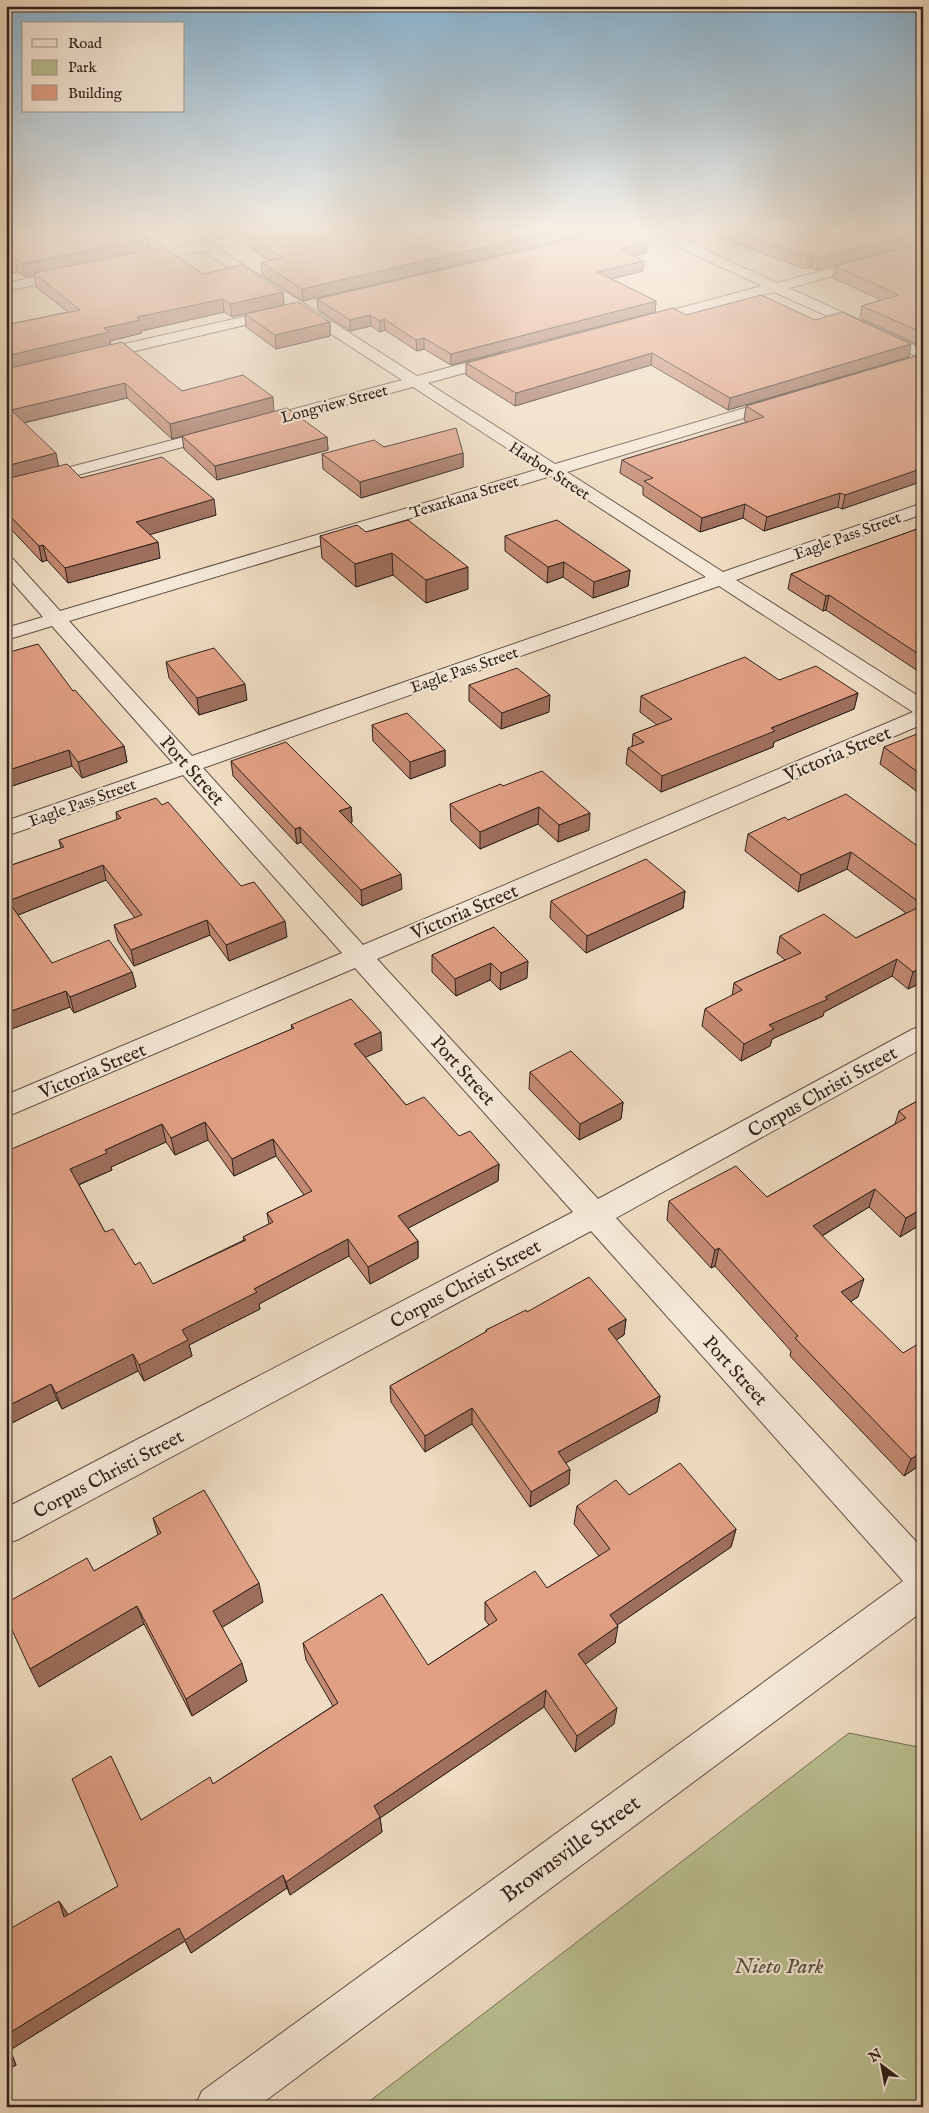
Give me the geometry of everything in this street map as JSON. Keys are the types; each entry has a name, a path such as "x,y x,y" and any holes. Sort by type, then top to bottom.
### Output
{"street":[{"path":"82,359 222,327"},
{"name":"Harbor Street","path":"331,327 550,471 923,709"},
{"path":"859,327 923,357"},
{"name":"Longview Street","path":"6,489 522,353"},
{"path":"904,364 923,357"},
{"name":"Texarkana Street","path":"6,634 799,396"},
{"name":"Eagle Pass Street","path":"6,829 923,508"},
{"name":"Port Street","path":"6,563 359,956 923,1576"},
{"name":"Victoria Street","path":"6,1107 923,716"},
{"name":"Corpus Christi Street","path":"6,1527 595,1214 923,1036"},
{"name":"Brownsville Street","path":"218,2107 923,1589"}],"green space":[{"name":"Nieto Park","path":"849,1733 923,1748 923,2107 362,2107"}],"building":[{"path":"6,327 110,327 104,328 109,332 6,356"},
{"path":"263,327 311,327 275,335"},
{"path":"396,327 557,327 451,354 424,338 416,340"},
{"path":"603,327 873,327 911,344 730,398 652,353 516,393 466,363"},
{"path":"909,327 923,327 923,333"},
{"path":"122,342 182,391 243,375 273,397 170,424 125,383 11,410 56,453 6,466 6,369"},
{"path":"923,354 923,468 845,495 840,493 767,517 745,504 702,518 644,481 653,478 622,460 764,417 746,406"},
{"path":"287,408 327,437 215,466 182,436"},
{"path":"456,428 463,453 360,482 322,454 374,440 384,447"},
{"path":"162,457 214,499 136,522 158,542 65,568 43,545 39,546 6,512 6,479 67,464 81,478"},
{"path":"408,520 468,567 426,580 392,553 355,564 320,536 357,525 366,532"},
{"path":"557,520 630,570 594,582 564,562 548,567 505,536"},
{"path":"923,527 923,657 829,595 826,596 791,574"},
{"path":"38,644 73,691 75,690 124,746 78,762 69,750 6,771 6,653"},
{"path":"214,648 245,684 197,698 166,662"},
{"path":"745,657 779,680 816,666 858,693 771,728 775,731 662,776 628,748 644,742 633,734 672,719 641,696"},
{"path":"517,668 550,695 502,713 469,685"},
{"path":"407,713 445,750 410,762 372,725"},
{"path":"917,734 923,738 923,776 884,747"},
{"path":"286,742 351,807 339,811 401,874 361,890 300,827 295,829 231,761"},
{"path":"542,771 590,813 559,825 539,807 480,832 450,804 501,784 503,786"},
{"path":"846,794 923,850 923,905 851,852 801,875 748,834 785,817 788,820"},
{"path":"156,798 162,805 168,802 241,886 254,882 285,921 226,945 207,920 131,950 114,925 142,915 103,865 8,901 52,963 109,940 132,972 70,997 66,991 6,1013 6,867 64,847 59,840 121,818 116,812"},
{"path":"646,859 685,891 587,936 551,901"},
{"path":"923,905 923,967 913,972 897,959 825,997 828,999 769,1025 774,1029 744,1044 705,1009 742,990 734,983 801,953 780,936 824,914 856,938"},
{"path":"494,927 528,961 501,973 491,963 455,979 432,955"},
{"path":"351,999 381,1032 354,1044 406,1105 424,1097 459,1136 470,1131 499,1164 398,1216 418,1241 368,1267 348,1239 254,1289 257,1292 182,1330 188,1340 139,1365 133,1354 56,1393 51,1384 6,1407 6,1351 8,1351 6,1347 7,1151 294,1028 291,1025","holes":["205,1122 232,1159 273,1139 312,1191 267,1213 273,1222 243,1237 246,1240 153,1284 140,1262 135,1265 113,1229 105,1232 70,1169 107,1153 105,1150 162,1124 171,1138"]},
{"path":"571,1051 623,1102 580,1124 530,1072"},
{"path":"923,1098 923,1208 906,1218 875,1189 813,1226 864,1279 841,1292 903,1353 923,1341 923,1451 911,1459 795,1338 798,1336 719,1248 715,1250 669,1201 736,1166 767,1197 906,1118 899,1111"},
{"path":"589,1277 626,1319 608,1329 660,1396 558,1452 570,1469 531,1492 472,1408 425,1436 390,1386 486,1330 526,1310 527,1312"},
{"path":"680,1463 736,1529 610,1615 618,1626 578,1654 617,1708 577,1736 546,1690 374,1806 380,1817 286,1882 283,1875 185,1940 179,1928 6,2035 6,1931 59,1901 64,1917 118,1886 72,1779 111,1756 141,1820 210,1777 213,1784 338,1703 303,1643 382,1594 428,1665 497,1620 485,1602 535,1571 547,1588 610,1549 577,1506 616,1480 629,1495"},
{"path":"204,1490 259,1583 213,1611 242,1663 186,1699 137,1606 30,1669 6,1617 6,1603 87,1558 94,1571 161,1533 153,1518"}]}
